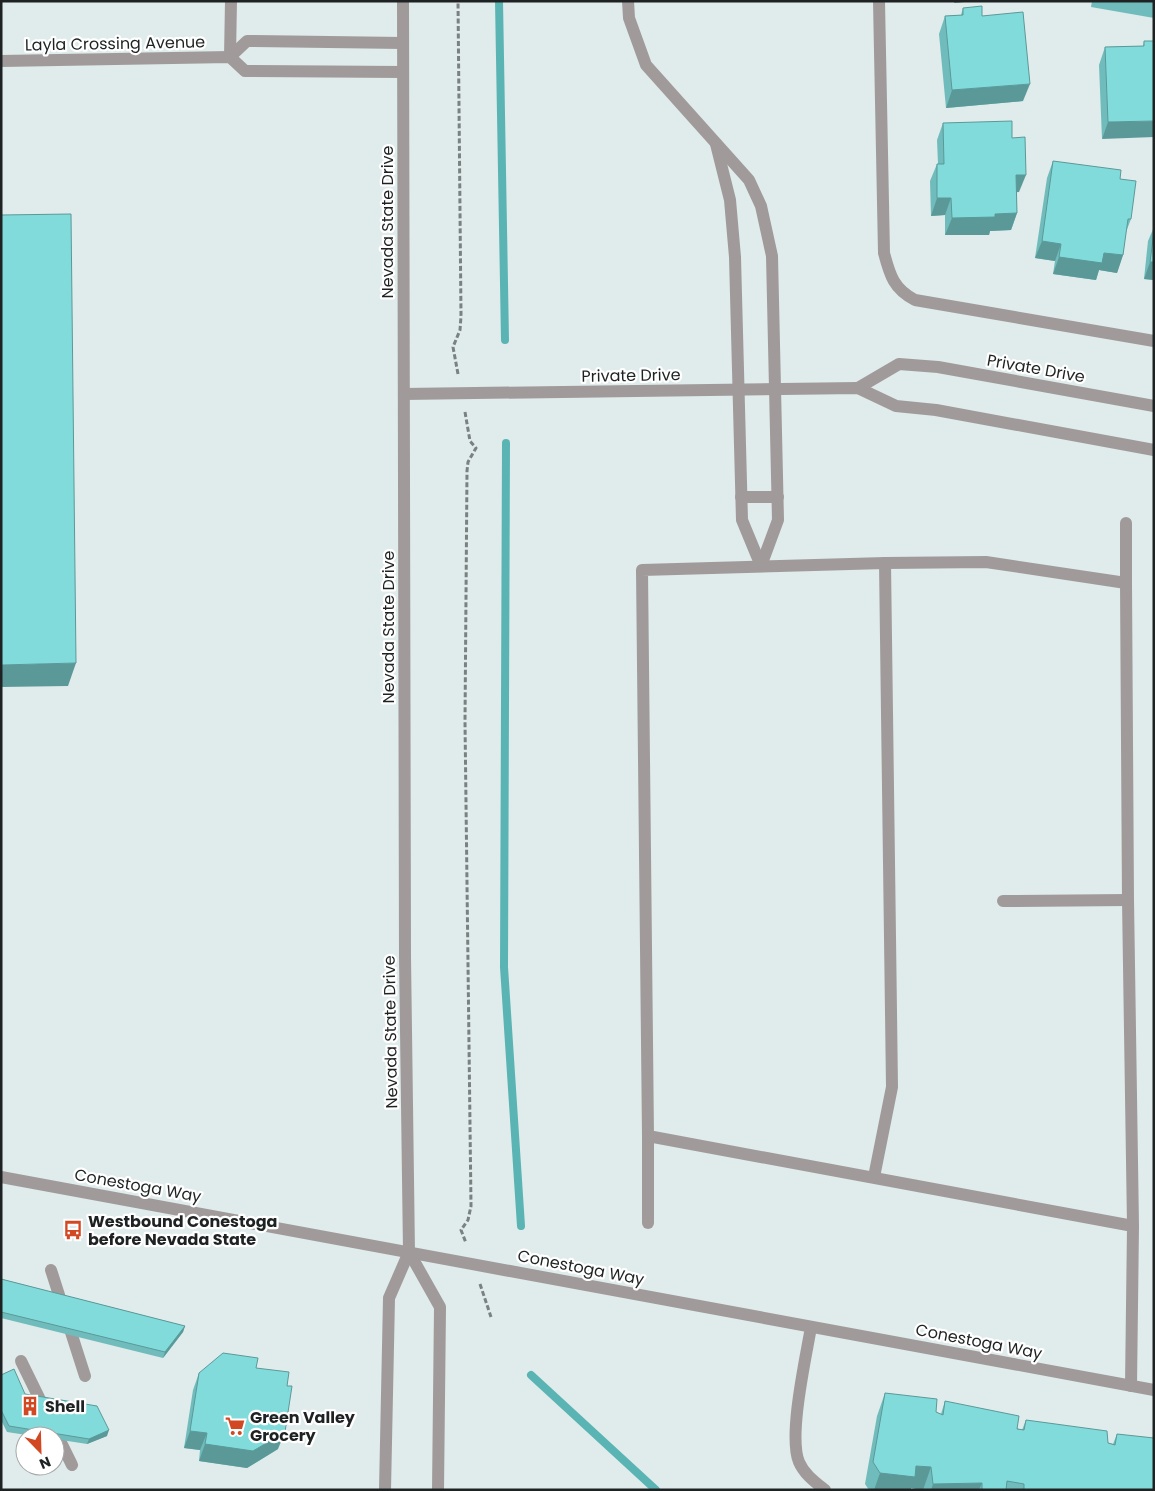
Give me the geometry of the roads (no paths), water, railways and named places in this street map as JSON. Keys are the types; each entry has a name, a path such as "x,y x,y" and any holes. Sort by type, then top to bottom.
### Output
{"street":[{"path":"230,58 231,1"},
{"name":"Nevada State Drive","path":"385,1490 389,1298 409,1252 405,957 403,1"},
{"path":"628,1 629,18 646,65 749,180 761,206 772,256 778,497 778,520 761,566"},
{"path":"879,1 884,253 888,271 896,286 915,300 1154,341"},
{"path":"230,58 247,41 403,43"},
{"path":"230,58 245,71 403,72"},
{"name":"Layla Crossing Avenue","path":"1,61 230,58"},
{"path":"715,141 730,200 735,257 742,520 761,566"},
{"name":"Private Drive","path":"858,388 898,364 938,367 1154,406"},
{"name":"Private Drive","path":"404,394 858,388 896,406 936,410 1154,450"},
{"path":"741,497 778,497"},
{"path":"1126,524 1128,900 1133,1226 1132,1386"},
{"path":"648,1223 642,570 986,562 1126,583"},
{"path":"874,1177 892,1087 885,563"},
{"path":"1003,901 1128,900"},
{"path":"648,1136 1133,1226"},
{"name":"Conestoga Way","path":"1,1177 1154,1390"},
{"name":"Nevada State Drive","path":"409,1252 440,1307 438,1490"},
{"path":"51,1270 85,1376"},
{"path":"811,1327 794,1440 798,1462 810,1479 825,1490"},
{"path":"21,1361 72,1465"}],"waterway":[{"path":"499,1 505,340"},
{"path":"506,443 504,967 521,1226"},
{"path":"531,1375 656,1490"}],"place":[{"name":"Westbound Conestoga before Nevada State","path":"73,1230"},
{"name":"Shell","path":"30,1406"},
{"name":"Green Valley Grocery","path":"235,1426"}]}
